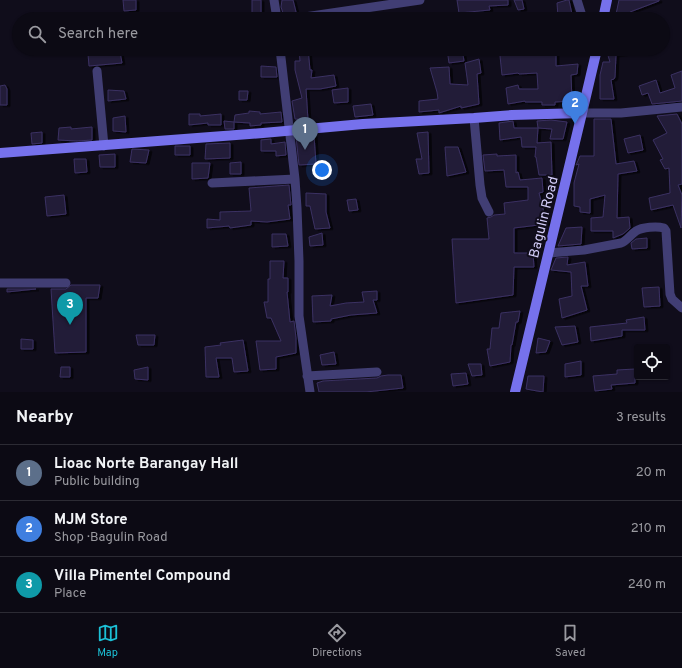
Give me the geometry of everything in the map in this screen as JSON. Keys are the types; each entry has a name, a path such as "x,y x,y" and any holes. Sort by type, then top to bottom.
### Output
{"street":[{"path":"274,0 276,12"},
{"path":"339,12 420,0"},
{"path":"577,0 581,12"},
{"path":"604,12 607,0"},
{"path":"281,56 295,179 299,261 299,316 310,392"},
{"name":"Bagulin Road","path":"515,392 582,113 594,56"},
{"path":"97,71 104,146"},
{"path":"0,153 104,146 364,124 512,115 621,113 682,107"},
{"path":"474,118 482,198 489,212"},
{"path":"212,183 295,179"},
{"path":"549,253 584,250 621,243 638,230 664,228 666,232 670,294 682,308"},
{"path":"0,283 66,283"},
{"path":"307,376 377,372"}],"building":[{"path":"123,0 136,0 136,10 124,11"},
{"path":"252,0 261,0 261,12 252,12"},
{"path":"282,0 293,0 296,12 283,12 281,7"},
{"path":"457,0 508,0 508,5 489,6 490,10 459,12"},
{"path":"514,0 522,0 524,9 518,10"},
{"path":"569,0 572,12 558,12 557,3"},
{"path":"619,0 659,0 630,12 616,12"},
{"path":"88,56 121,56 122,63 89,66"},
{"path":"300,56 309,56 310,70 312,70 311,78 334,75 336,86 320,89 306,89 308,120 295,119 292,101 302,98 295,70 295,61 300,61"},
{"path":"448,56 463,56 464,61 449,63"},
{"path":"500,56 556,56 556,66 578,64 577,74 571,75 572,101 555,102 555,105 542,105 542,102 525,101 508,104 506,88 518,85 519,89 538,89 537,73 502,75"},
{"path":"608,56 616,56 615,77 611,80 614,99 600,99 600,75 603,62 610,62"},
{"path":"479,59 481,73 477,74 479,104 461,108 461,106 439,113 439,110 419,112 419,101 438,99 430,68 449,67 450,84 468,85 465,63"},
{"path":"261,66 276,67 277,77 261,77"},
{"path":"682,71 682,101 652,104 648,93 642,95 639,86 656,80 660,93 675,88 671,75"},
{"path":"5,85 7,89 7,105 0,105 0,86"},
{"path":"348,88 348,102 334,103 332,90"},
{"path":"108,90 124,91 126,99 108,101"},
{"path":"239,91 248,91 247,100 239,100"},
{"path":"371,104 373,115 355,117 353,106"},
{"path":"249,111 260,112 260,114 281,112 282,122 261,123 261,125 250,126 250,123 234,122 235,115 249,113"},
{"path":"189,114 200,114 200,116 221,114 221,125 208,125 208,123 189,125"},
{"path":"677,114 682,124 682,184 678,185 682,195 681,228 673,205 651,210 649,198 670,193 669,168 665,169 660,160 663,159 653,140 667,133 657,116"},
{"path":"125,116 126,132 113,131 113,118"},
{"path":"594,119 611,119 616,164 634,161 637,171 618,174 617,218 629,217 630,228 623,234 613,238 613,231 591,231 591,218 603,217 605,195 590,199 590,213 580,212 580,207 574,206 574,183 579,164 576,165 580,156 594,156"},
{"path":"551,120 567,122 563,139 550,139 552,129 538,128 537,121"},
{"path":"224,121 234,122 234,129 225,129"},
{"path":"513,121 514,128 538,128 537,143 551,142 552,175 539,175 535,157 536,147 522,147 521,137 500,140 499,123"},
{"path":"71,127 71,129 92,127 92,140 58,140 59,128"},
{"path":"42,132 42,143 32,144 31,133"},
{"path":"428,132 429,173 419,174 416,159 422,159 417,133"},
{"path":"314,135 316,164 299,165 296,137"},
{"path":"640,135 643,150 628,153 624,139"},
{"path":"271,139 271,144 285,142 286,155 276,156 276,151 261,151 261,140"},
{"path":"230,143 230,158 205,159 206,144"},
{"path":"175,146 190,146 190,155 175,155"},
{"path":"445,147 458,147 466,172 447,176"},
{"path":"132,149 149,150 146,163 130,162"},
{"path":"115,154 115,167 100,167 99,155"},
{"path":"497,154 497,156 516,155 516,173 518,172 520,180 542,178 543,192 539,193 547,224 514,228 514,253 533,253 534,267 514,267 513,295 456,303 452,239 489,239 487,218 494,215 505,214 504,203 528,200 528,187 506,187 504,170 485,171 483,155"},
{"path":"74,159 86,159 87,172 75,173"},
{"path":"241,162 241,174 230,174 230,163"},
{"path":"192,163 210,163 208,178 192,179"},
{"path":"289,185 291,205 288,205 290,219 267,222 251,221 251,225 230,228 229,226 207,228 207,219 220,220 220,212 251,211 249,188"},
{"path":"306,193 326,194 326,212 330,228 315,229 310,206 306,206"},
{"path":"64,195 66,214 47,216 45,197"},
{"path":"356,199 358,210 349,211 347,200"},
{"path":"582,227 581,244 558,246 566,228"},
{"path":"322,233 323,245 310,246 309,237"},
{"path":"272,234 286,234 288,246 272,247"},
{"path":"647,238 647,248 632,249 631,243 636,239"},
{"path":"568,257 567,265 585,262 588,286 581,286 587,310 562,318 559,299 572,296 571,272 551,270 556,258"},
{"path":"270,261 284,261 283,278 288,278 287,292 290,322 294,321 296,353 276,357 276,369 260,370 256,341 281,341 271,318 267,318 264,302 268,302"},
{"path":"71,285 100,285 98,298 86,298 86,352 55,353 51,289 66,289"},
{"path":"659,287 660,306 644,307 642,288"},
{"path":"7,289 36,289 7,292"},
{"path":"377,291 377,300 373,300 377,313 351,315 331,319 331,321 313,322 312,296 332,295 330,306 364,302 362,292"},
{"path":"520,311 511,345 510,362 490,366 487,349 490,349 492,328 499,328 501,313"},
{"path":"644,317 645,330 622,330 622,336 591,341 590,327 627,323 626,320"},
{"path":"575,326 578,342 562,345 555,327"},
{"path":"136,335 155,335 154,345 138,345"},
{"path":"538,338 550,341 546,352 536,353"},
{"path":"21,339 33,340 33,349 21,349"},
{"path":"243,340 248,371 234,372 232,358 216,358 219,377 206,377 205,347 221,345 220,343"},
{"path":"334,352 336,364 322,365 320,355"},
{"path":"581,361 581,375 565,377 565,364"},
{"path":"468,364 481,364 482,375 472,376"},
{"path":"61,367 70,367 70,377 60,377"},
{"path":"148,367 148,380 135,379 134,370"},
{"path":"634,369 635,383 611,385 612,389 595,391 593,376 617,374 617,370"},
{"path":"466,373 468,384 453,386 451,374"},
{"path":"388,375 401,375 403,388 366,392 319,392 317,383 323,381 377,378"},
{"path":"528,376 544,376 543,392 526,389"}],"place":[{"name":"MJM Store","path":"575,124"},
{"name":"Lioac Norte Barangay Hall","path":"305,150"},
{"name":"Villa Pimentel Compound","path":"70,325"}]}
